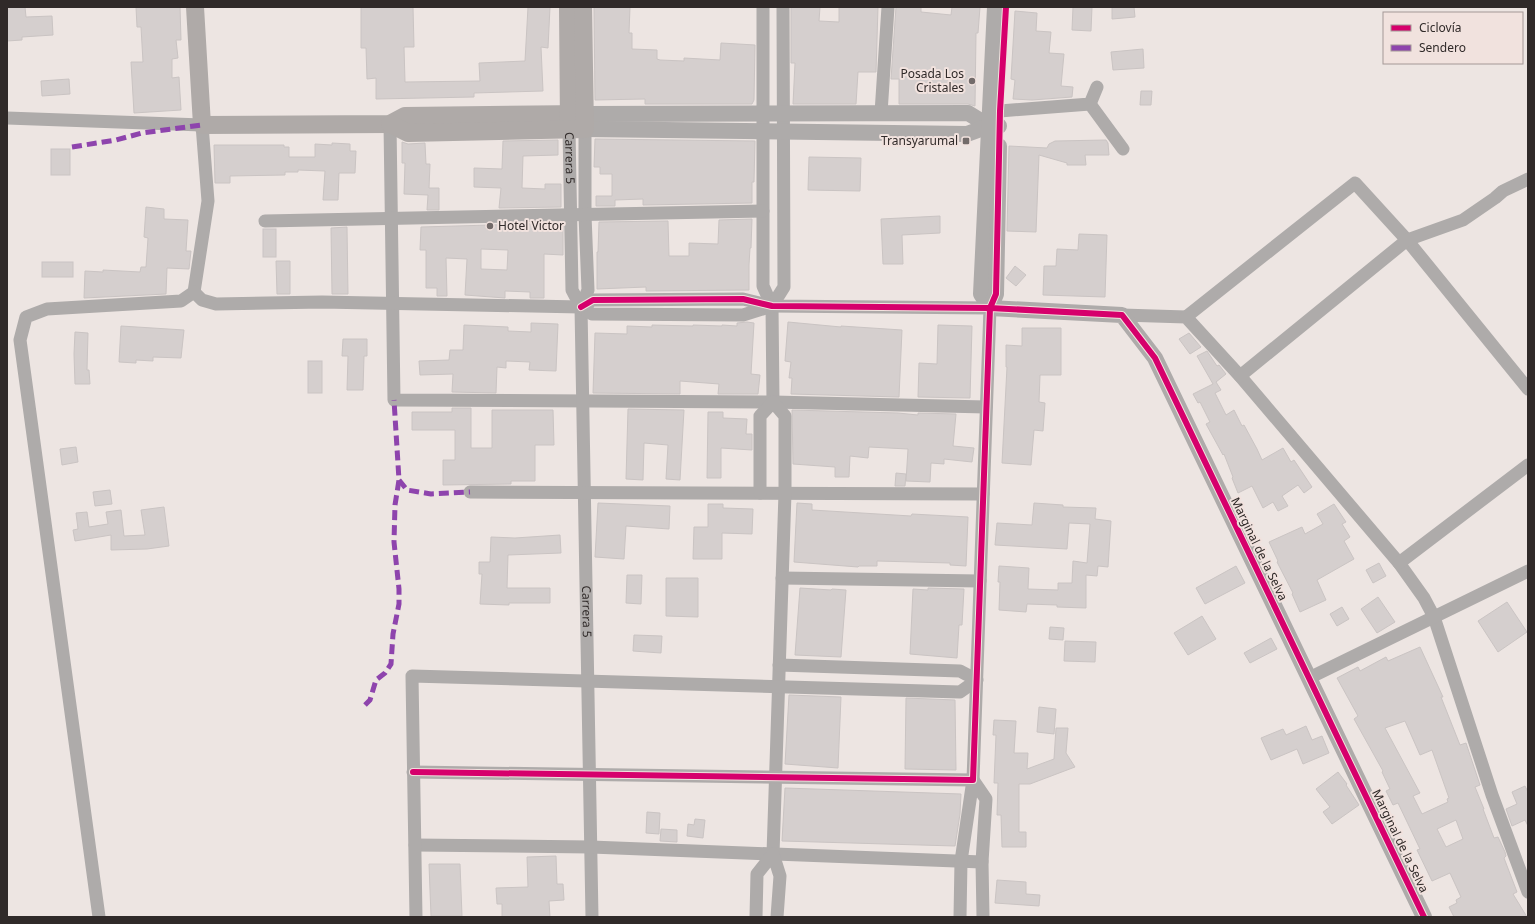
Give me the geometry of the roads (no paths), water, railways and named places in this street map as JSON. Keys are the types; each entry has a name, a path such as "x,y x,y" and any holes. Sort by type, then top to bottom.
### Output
{"main road":[{"path":"195,7 202,125 390,124 405,116 577,122"},
{"name":"Carrera 5","path":"568,7 577,122"},
{"name":"Carrera 5","path":"577,122 583,7"}],"street":[{"path":"764,7 763,286 772,306 773,402 785,416 785,493 773,854 780,876 777,917"},
{"path":"772,306 784,287 783,7"},
{"path":"881,113 888,7"},
{"path":"995,7 996,121"},
{"path":"960,917 961,861 969,798 973,780 990,308 981,294 1006,7"},
{"path":"1090,104 1097,88"},
{"path":"577,122 763,132 967,134 996,121 1090,104"},
{"path":"1090,104 1123,149"},
{"path":"577,122 783,113 968,113 996,121"},
{"path":"7,118 202,125 208,201 194,292 181,300 47,309 26,317 20,340 99,917"},
{"name":"Carrera 5","path":"577,122 585,215 588,290 580,307"},
{"name":"Carrera 5","path":"577,122 570,215 572,290 580,307 592,917"},
{"path":"390,124 390,219 394,400 773,402 986,406"},
{"path":"1240,376 1407,240 1463,220 1503,192 1528,179"},
{"path":"194,292 202,300 216,304 322,302 580,307 593,300 743,299 772,306 990,308 1186,318 1355,183 1407,240 1528,389"},
{"path":"265,222 763,212"},
{"name":"Marginal de la Selva","path":"1122,315 1155,358 1424,917"},
{"path":"1186,318 1240,376 1399,563 1424,598 1434,617 1492,795 1528,892"},
{"path":"760,493 760,416 773,402"},
{"path":"1399,563 1528,465"},
{"path":"470,492 983,494"},
{"path":"1309,678 1528,572"},
{"path":"782,578 980,582"},
{"path":"779,664 960,671 977,680"},
{"path":"416,917 412,676 960,692 977,680"},
{"path":"414,772 973,780"},
{"path":"973,780 986,799 982,862 983,917"},
{"path":"415,845 591,847 982,862"},
{"path":"756,917 757,874 773,854"}],"place":[{"name":"Posada Los Cristales","path":"972,81"},
{"name":"Transyarumal","path":"966,141"},
{"name":"Hotel Victor","path":"490,226"}]}
